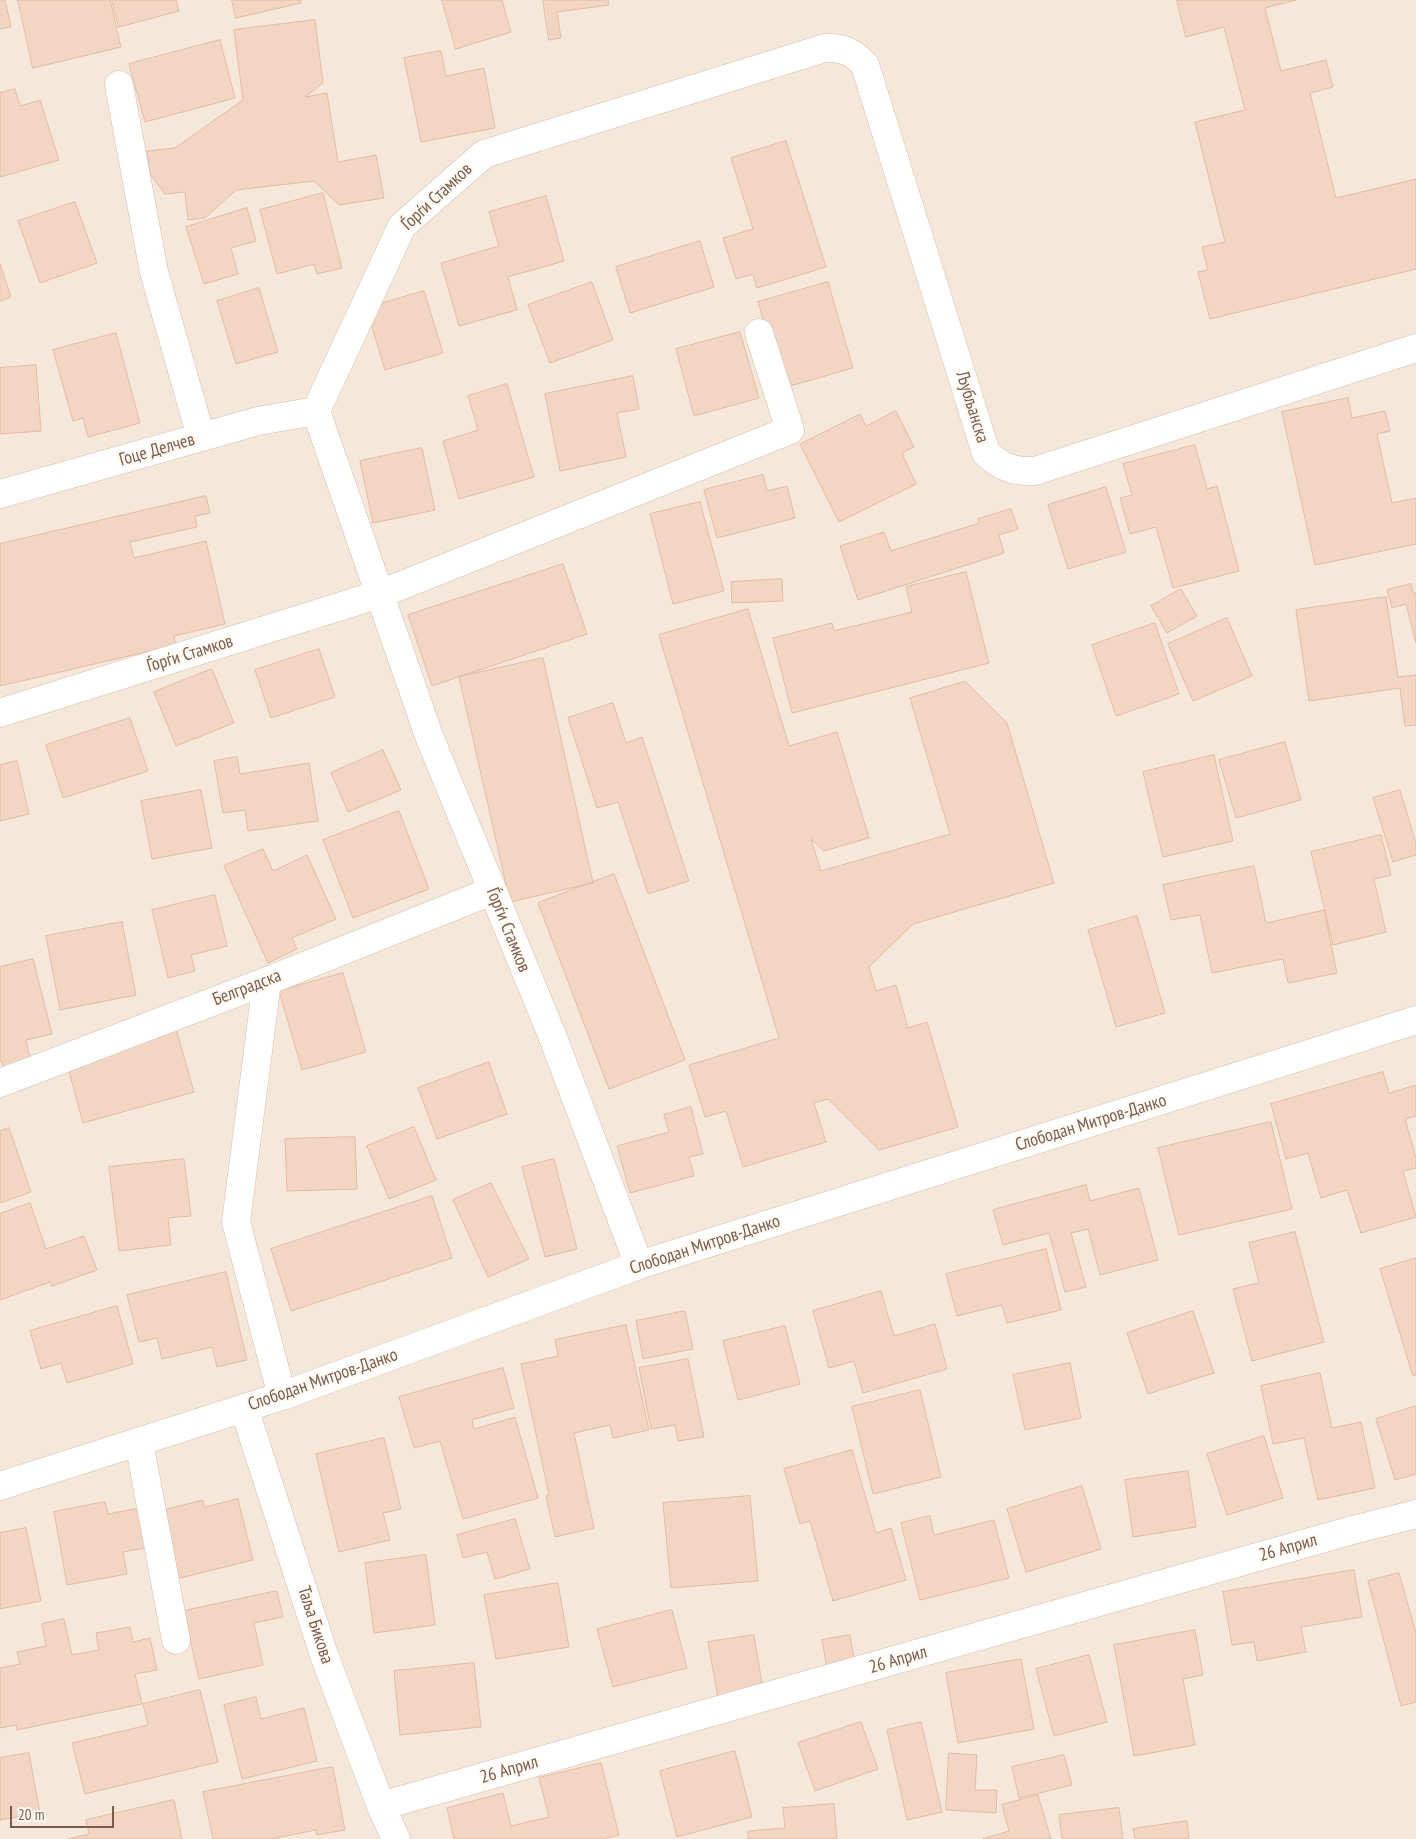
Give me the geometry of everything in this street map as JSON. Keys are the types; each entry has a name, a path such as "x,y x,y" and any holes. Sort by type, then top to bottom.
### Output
{"street":[{"name":"Ѓорѓи Стамков","path":"639,1265 552,1036 429,736 316,411 402,226 484,154 825,48 846,50"},
{"name":"Љубљанска","path":"846,50 857,56 865,65 986,453 998,464 1010,470 1035,471 1416,348"},
{"path":"119,85 154,272 201,437"},
{"name":"Ѓорѓи Стамков","path":"0,713 380,594 790,430 759,333"},
{"name":"Гоце Делчев","path":"0,494 258,422 316,411"},
{"name":"Белградска","path":"0,1083 492,891"},
{"path":"267,980 236,1222 282,1396"},
{"name":"Слободан Митров-Данко","path":"0,1486 282,1396 639,1265 1416,1020"},
{"name":"Таља Бикова","path":"244,1408 324,1655 381,1806 396,1839"},
{"path":"140,1442 176,1640"},
{"name":"26 Април","path":"381,1806 1349,1531 1416,1514"}],"shaded area":[{"path":"0,0 1416,0 1416,1839 0,1839"}],"building":[{"path":"0,0 5,0 11,27 0,29"},
{"path":"18,0 110,0 121,47 33,68"},
{"path":"112,0 176,0 179,11 119,27"},
{"path":"232,0 301,0 301,3 236,18"},
{"path":"442,0 502,0 511,32 456,49"},
{"path":"543,0 608,0 609,5 557,12 561,38 549,40"},
{"path":"1177,0 1296,0 1265,8 1281,71 1326,60 1333,87 1310,93 1336,198 1416,179 1416,269 1210,319 1198,272 1208,270 1202,247 1225,242 1195,122 1245,110 1224,27 1186,37"},
{"path":"315,20 323,83 305,97 327,93 338,162 376,155 384,198 339,205 314,181 236,190 205,218 188,220 185,192 165,194 150,174 147,151 175,148 243,100 234,30"},
{"path":"220,40 235,98 145,122 129,64"},
{"path":"441,51 446,76 484,68 495,128 421,142 404,58"},
{"path":"15,89 20,106 40,100 59,160 0,177 0,93"},
{"path":"786,141 826,267 757,288 753,274 736,279 723,238 753,229 731,158"},
{"path":"323,193 342,268 317,274 314,264 277,274 260,210"},
{"path":"546,196 564,261 508,277 517,310 459,326 441,263 499,246 489,212"},
{"path":"75,202 97,263 40,283 18,221"},
{"path":"247,208 256,241 231,248 238,274 204,284 186,227"},
{"path":"700,241 714,287 630,313 616,267"},
{"path":"0,264 11,297 0,301"},
{"path":"592,282 613,340 550,363 528,305"},
{"path":"828,282 853,368 783,388 758,302"},
{"path":"259,288 278,352 236,364 217,301"},
{"path":"424,291 443,353 385,370 366,308"},
{"path":"740,332 759,398 694,416 676,349"},
{"path":"116,333 140,423 88,437 83,418 73,421 53,350"},
{"path":"36,365 41,431 0,434 0,368"},
{"path":"633,376 639,409 617,413 626,457 560,471 545,394"},
{"path":"507,384 534,477 459,499 443,441 478,430 468,396"},
{"path":"1348,398 1352,418 1385,411 1390,431 1377,434 1392,503 1416,498 1416,544 1315,565 1282,412"},
{"path":"896,411 914,447 902,453 916,484 839,522 800,444 860,414 866,426"},
{"path":"1195,445 1207,489 1217,486 1239,571 1173,588 1156,527 1130,534 1120,498 1132,495 1123,464"},
{"path":"422,448 435,510 373,523 360,461"},
{"path":"763,475 767,491 787,486 795,518 717,538 704,490"},
{"path":"1106,487 1126,552 1068,569 1048,505"},
{"path":"206,496 210,513 195,516 197,527 130,542 134,558 206,541 225,624 174,636 176,645 0,686 0,544"},
{"path":"700,502 724,591 673,604 650,514"},
{"path":"1011,509 1018,529 999,535 1004,553 858,600 840,546 884,532 891,551 979,523 978,519"},
{"path":"563,564 587,634 432,686 408,615"},
{"path":"966,572 989,663 792,713 773,638 832,623 834,631 912,612 906,587"},
{"path":"782,579 783,601 732,603 731,582"},
{"path":"1411,584 1413,593 1416,593 1416,643 1406,604 1392,608 1387,590"},
{"path":"1181,589 1197,616 1167,633 1151,606"},
{"path":"1386,597 1398,677 1416,675 1416,725 1405,726 1400,688 1309,701 1296,610"},
{"path":"748,609 789,746 837,732 869,838 824,851 811,839 821,871 950,834 910,698 965,681 1007,723 1054,883 913,924 869,967 876,991 896,985 908,1028 927,1022 958,1127 879,1150 828,1099 814,1103 826,1142 743,1167 726,1111 705,1117 689,1065 779,1038 659,635"},
{"path":"1227,618 1252,676 1193,701 1168,644"},
{"path":"1155,623 1179,694 1116,716 1092,645"},
{"path":"319,649 335,697 271,718 255,670"},
{"path":"543,658 593,883 510,902 459,677"},
{"path":"212,669 234,723 176,746 154,692"},
{"path":"613,703 626,743 642,737 689,881 648,894 618,802 597,808 568,718"},
{"path":"130,718 148,771 63,798 46,745"},
{"path":"1285,742 1301,800 1236,818 1219,760"},
{"path":"383,750 401,790 348,812 331,773"},
{"path":"1214,755 1233,841 1163,857 1143,772"},
{"path":"237,757 240,774 309,763 318,821 248,831 245,810 223,813 214,761"},
{"path":"17,761 29,814 0,821 0,765"},
{"path":"201,790 212,848 152,859 141,801"},
{"path":"1400,790 1416,843 1416,855 1393,862 1373,798"},
{"path":"399,811 429,889 353,918 323,840"},
{"path":"1381,835 1391,875 1374,879 1386,932 1333,945 1311,852"},
{"path":"263,849 273,871 307,855 336,919 292,938 297,949 268,963 224,866"},
{"path":"1254,866 1266,923 1324,910 1337,973 1288,983 1283,959 1212,973 1200,915 1171,920 1163,885"},
{"path":"614,874 685,1060 609,1089 538,903"},
{"path":"215,895 227,946 191,955 195,971 168,978 152,910"},
{"path":"1137,916 1165,1013 1116,1027 1088,930"},
{"path":"122,922 136,995 60,1010 46,936"},
{"path":"33,959 52,1034 26,1040 32,1067 5,1073 2,1061 0,1061 0,967"},
{"path":"343,973 366,1052 302,1070 279,991"},
{"path":"176,1029 194,1092 83,1123 66,1060"},
{"path":"489,1062 507,1114 437,1139 418,1088"},
{"path":"1383,1072 1389,1093 1416,1085 1416,1116 1405,1119 1416,1158 1416,1168 1403,1171 1416,1217 1361,1233 1347,1190 1321,1198 1308,1153 1286,1159 1271,1104"},
{"path":"691,1107 703,1154 689,1157 694,1176 630,1193 617,1146 669,1132 664,1115"},
{"path":"1271,1122 1292,1209 1179,1235 1158,1148"},
{"path":"414,1127 436,1180 389,1199 367,1146"},
{"path":"9,1128 31,1192 0,1203 0,1131"},
{"path":"355,1137 357,1189 287,1191 285,1139"},
{"path":"184,1159 191,1216 168,1218 171,1245 119,1251 109,1167"},
{"path":"554,1159 577,1249 545,1257 522,1167"},
{"path":"491,1183 529,1259 488,1277 453,1200"},
{"path":"1086,1185 1090,1201 1139,1188 1158,1260 1100,1275 1088,1229 1071,1233 1086,1287 1065,1292 1049,1233 1003,1245 993,1210"},
{"path":"432,1196 452,1258 291,1311 271,1249"},
{"path":"30,1203 46,1249 84,1236 97,1270 52,1286 50,1282 0,1300 0,1214"},
{"path":"1295,1232 1324,1342 1252,1361 1233,1289 1259,1283 1249,1243"},
{"path":"1046,1249 1061,1310 1007,1323 1002,1305 957,1316 946,1274"},
{"path":"1416,1258 1416,1375 1413,1376 1380,1269"},
{"path":"226,1272 247,1360 217,1367 212,1347 162,1359 157,1338 139,1342 127,1295"},
{"path":"881,1291 894,1336 935,1324 947,1369 863,1393 854,1361 829,1368 813,1311"},
{"path":"117,1306 133,1364 67,1383 61,1363 41,1369 30,1331"},
{"path":"685,1311 693,1349 643,1359 636,1321"},
{"path":"1193,1311 1214,1373 1148,1394 1127,1333"},
{"path":"626,1325 649,1430 613,1438 610,1425 574,1433 594,1528 555,1537 546,1496 549,1495 521,1364 558,1356 555,1340"},
{"path":"785,1326 800,1384 738,1400 723,1341"},
{"path":"688,1359 704,1437 678,1441 675,1425 651,1429 639,1368"},
{"path":"1070,1363 1081,1418 1025,1430 1013,1375"},
{"path":"503,1368 514,1408 472,1420 474,1429 515,1417 538,1498 463,1519 440,1441 414,1448 399,1397"},
{"path":"1320,1373 1332,1428 1361,1422 1375,1488 1318,1500 1304,1438 1273,1444 1261,1386"},
{"path":"920,1390 941,1477 873,1494 852,1407"},
{"path":"1416,1406 1416,1474 1395,1480 1376,1419"},
{"path":"1264,1436 1283,1498 1227,1515 1207,1454"},
{"path":"384,1438 401,1509 383,1513 390,1540 339,1552 316,1454"},
{"path":"852,1450 876,1533 891,1528 906,1580 833,1601 810,1521 800,1524 784,1469"},
{"path":"1188,1471 1196,1527 1133,1537 1125,1480"},
{"path":"1082,1486 1101,1549 1026,1572 1007,1509"},
{"path":"750,1496 758,1581 671,1588 663,1503"},
{"path":"238,1499 253,1560 176,1579 159,1511 203,1500 204,1507"},
{"path":"105,1502 108,1514 144,1507 151,1547 123,1552 127,1574 67,1585 54,1512"},
{"path":"930,1516 934,1535 994,1520 1009,1578 920,1600 901,1523"},
{"path":"515,1519 530,1569 495,1579 487,1552 463,1558 457,1535"},
{"path":"26,1528 41,1601 0,1609 0,1533"},
{"path":"426,1555 435,1625 374,1633 365,1563"},
{"path":"1354,1570 1362,1617 1301,1627 1306,1652 1257,1661 1254,1642 1232,1645 1223,1592"},
{"path":"1399,1573 1416,1633 1416,1702 1401,1706 1368,1581"},
{"path":"558,1583 569,1647 496,1659 484,1595"},
{"path":"277,1591 283,1617 254,1623 263,1665 199,1679 184,1611"},
{"path":"672,1610 687,1668 613,1687 597,1629"},
{"path":"64,1619 72,1655 99,1650 96,1633 130,1627 133,1642 150,1638 157,1670 135,1674 142,1704 17,1730 16,1725 0,1728 0,1668 20,1664 17,1652 46,1646 42,1624"},
{"path":"1195,1630 1203,1675 1183,1679 1195,1745 1134,1756 1114,1645"},
{"path":"754,1635 763,1690 718,1698 708,1642"},
{"path":"850,1635 855,1663 827,1669 822,1640"},
{"path":"1089,1655 1107,1722 1054,1736 1036,1669"},
{"path":"1021,1659 1034,1729 958,1743 946,1673"},
{"path":"474,1663 481,1727 400,1735 394,1671"},
{"path":"200,1690 218,1762 85,1794 72,1743 148,1725 143,1704"},
{"path":"256,1697 261,1719 304,1708 317,1761 242,1779 224,1705"},
{"path":"861,1722 878,1769 815,1791 798,1743"},
{"path":"921,1722 942,1812 907,1820 887,1730"},
{"path":"735,1751 752,1817 677,1837 660,1771"},
{"path":"29,1753 40,1813 0,1820 0,1758"},
{"path":"949,1753 977,1755 975,1790 997,1790 996,1813 946,1810"},
{"path":"1064,1755 1072,1785 1019,1798 1012,1767"},
{"path":"601,1763 619,1835 603,1839 454,1839 447,1808 503,1793 511,1826 549,1817 539,1778"},
{"path":"333,1767 345,1830 317,1835 316,1830 271,1839 213,1839 203,1792"},
{"path":"1038,1795 1051,1839 982,1839 1009,1831 1002,1805"},
{"path":"174,1800 182,1839 68,1839 89,1834 86,1820"},
{"path":"834,1804 837,1839 748,1839 748,1831 785,1828 783,1808"},
{"path":"1119,1808 1123,1839 1062,1839 1059,1815"},
{"path":"1187,1821 1189,1839 1135,1839 1133,1829"}]}
